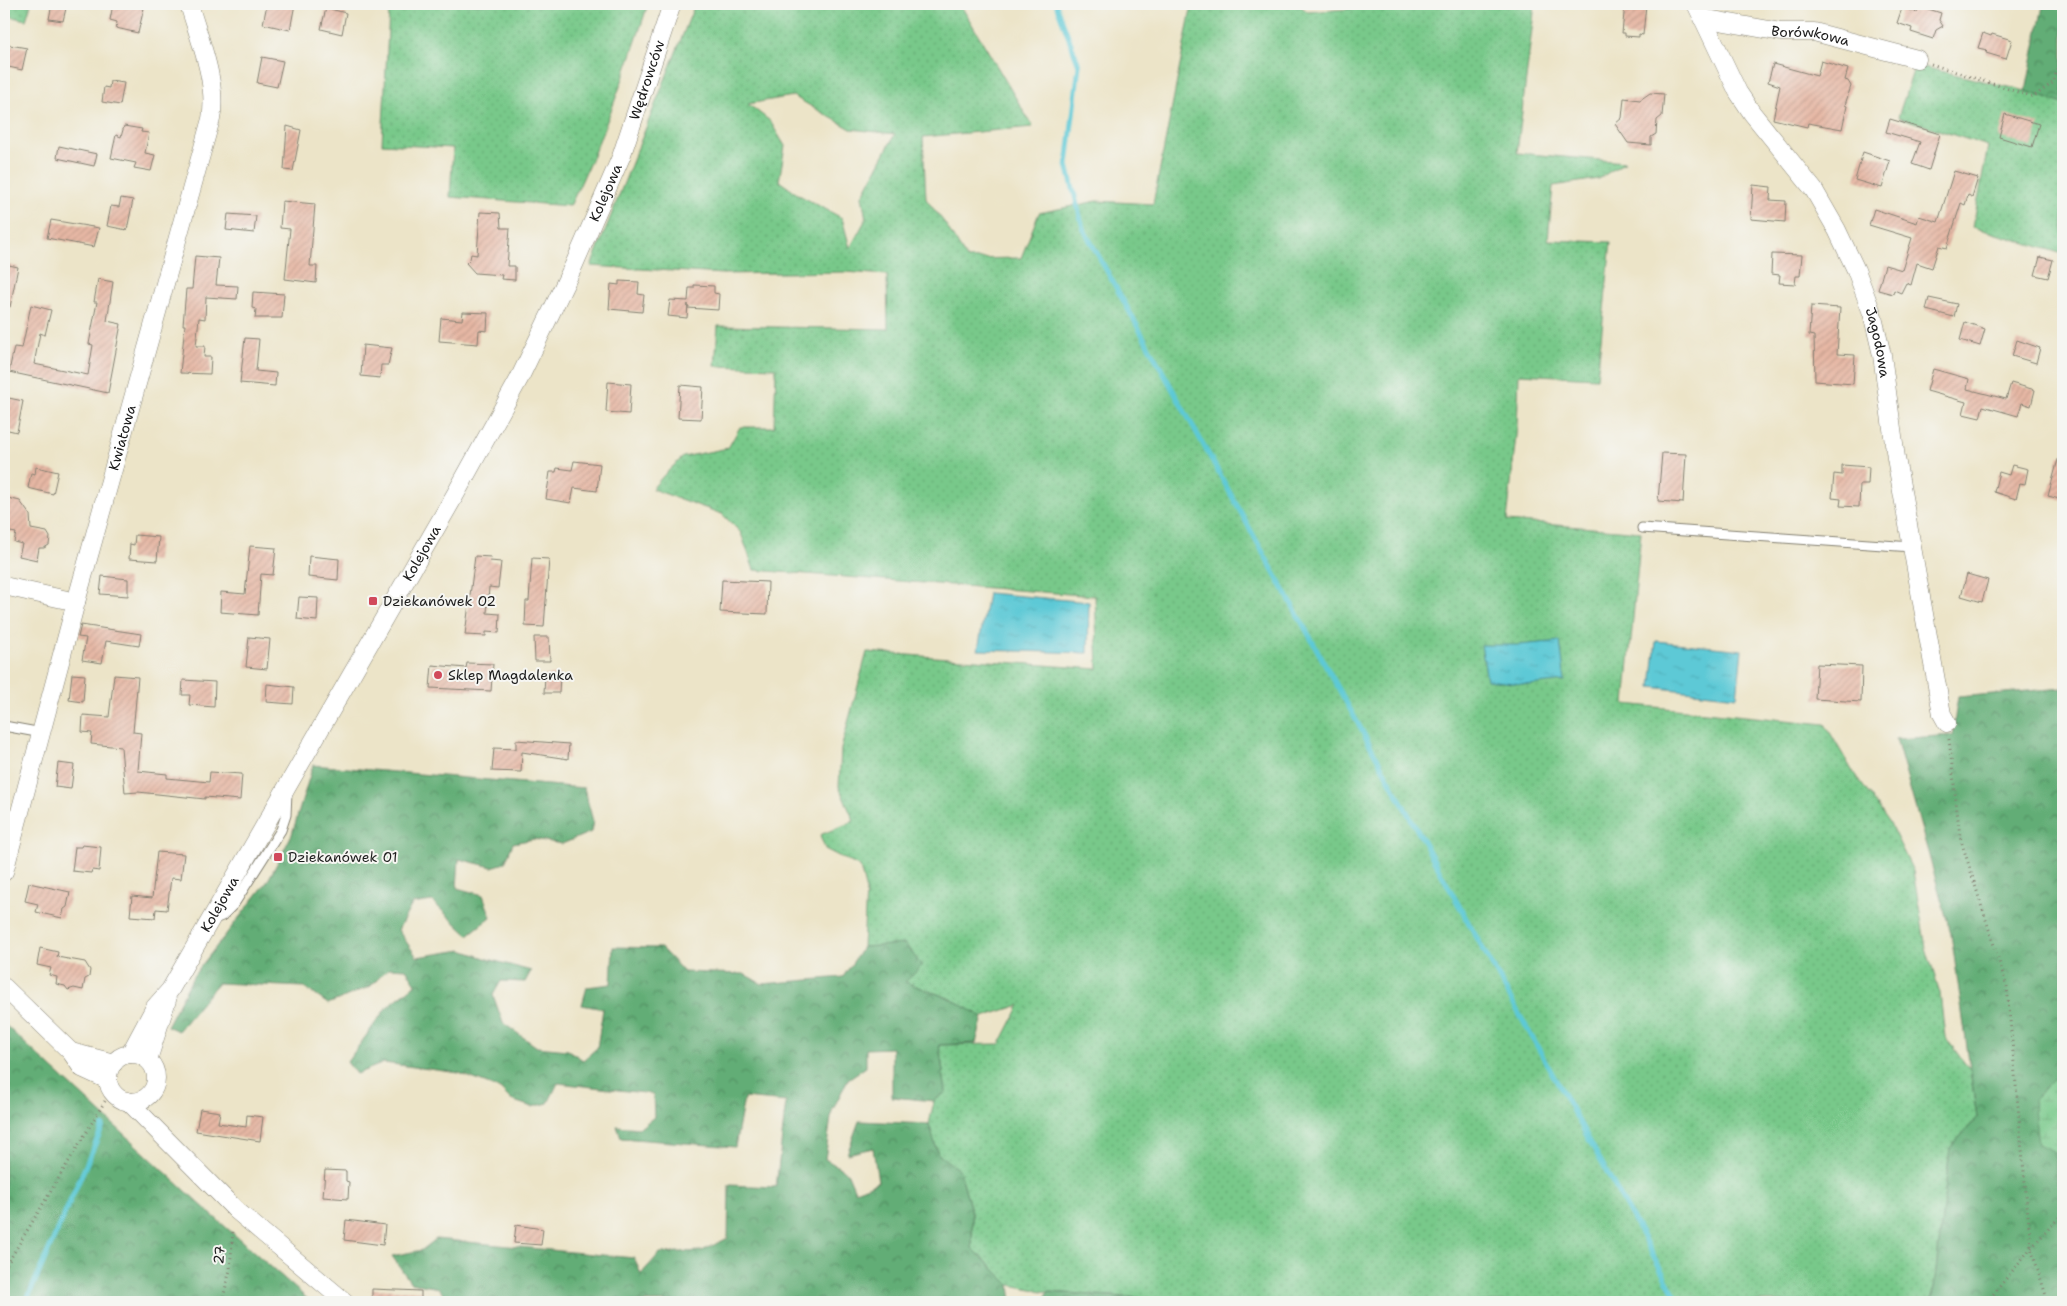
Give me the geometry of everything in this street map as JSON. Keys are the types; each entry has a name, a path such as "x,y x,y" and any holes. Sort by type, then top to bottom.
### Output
{"street":[{"name":"Kwiatowa","path":"5,861 211,119 212,86 189,4"},
{"name":"Wędrowców","path":"621,158 672,4"},
{"name":"Borówkowa","path":"1699,11 1781,32 1814,32 1917,59"},
{"name":"Jagodowa","path":"1699,11 1738,92 1752,113 1814,190 1837,230 1856,270 1872,314 1882,355 1896,458 1942,714 1947,722"},
{"name":"Kolejowa","path":"130,1054 155,1007 170,990 210,921 500,415 573,267 621,158"},
{"path":"4,586 76,602"},
{"path":"4,987 71,1052 82,1068 110,1085 117,1096 128,1101 236,1210 346,1302"},
{"name":"Kolejowa","path":"148,1060 170,990"},
{"path":"71,1052 114,1063"},
{"path":"110,1085 110,1070 114,1063 122,1056 130,1054 142,1055 148,1060 156,1076 154,1088 148,1096 136,1101 128,1101"},
{"path":"148,1096 161,1135"}],"lane":[{"path":"1642,528 1912,548"},
{"path":"4,726 42,733"}],"path":[{"path":"1917,59 2033,98 2054,82 2063,39"},
{"path":"1947,722 1960,837 2007,987 2022,1162 2032,1248 2048,1302"},
{"path":"4,1269 110,1085"},
{"name":"27","path":"222,1302 230,1270 236,1210"},
{"path":"1987,1302 2063,1213"}],"green space":[{"path":"4,4 31,4 26,20 4,15"},
{"path":"354,4 648,4 613,106 570,206 450,197 453,148 382,144 389,11"},
{"path":"695,4 960,4 1033,127 923,137 926,199 944,222 967,259 1021,258 1039,213 1097,201 1153,204 1192,4 1298,4 1308,12 1360,8 1369,4 1535,4 1517,153 1625,162 1598,179 1553,186 1548,240 1611,242 1597,378 1519,374 1517,426 1507,521 1641,532 1625,704 1825,724 1853,772 1889,822 1913,871 1926,948 1940,993 1945,1037 1970,1070 1977,1118 1950,1148 1933,1297 1927,1302 1204,1302 1048,1292 1010,1285 972,1248 972,1214 960,1171 938,1154 929,1124 934,1101 946,1092 939,1045 1000,1044 1020,1005 983,1017 951,999 905,982 905,945 863,947 866,891 860,867 825,849 820,835 854,821 839,787 841,749 867,652 1098,669 1095,596 754,570 741,533 722,514 652,489 683,457 728,448 740,427 774,427 776,368 715,366 718,326 888,329 887,275 845,272 723,274 591,266","holes":["793,96 851,129 895,134 862,196 866,219 850,248 842,218 799,195 779,181 785,146 770,121 748,104"]},
{"path":"2037,4 2063,4 2063,104 2026,91 2043,6"},
{"path":"1915,65 2026,91 2063,104 2063,254 1973,227 1988,146 1898,117"},
{"path":"2063,688 2063,1302 1927,1302 1933,1297 1950,1148 1977,1118 1951,934 1896,739 1952,735 1958,697"},
{"path":"313,765 584,788 593,821 591,832 562,844 534,839 513,843 505,863 492,867 459,859 457,888 483,895 491,917 468,935 432,901 412,904 398,930 417,957 462,950 531,971 525,982 501,981 493,995 503,1023 537,1047 568,1050 583,1060 597,1048 603,1009 582,1005 587,987 611,984 613,947 661,948 684,972 744,974 762,984 843,977 863,947 905,944 922,966 905,982 951,999 983,1017 976,1043 939,1045 946,1092 934,1101 892,1097 892,1048 866,1049 866,1067 848,1079 832,1111 825,1159 847,1172 855,1191 878,1182 873,1148 847,1154 859,1121 929,1124 938,1154 960,1171 972,1214 972,1248 1010,1285 1012,1302 448,1302 439,1288 411,1283 392,1256 422,1250 436,1239 634,1258 641,1274 660,1253 702,1251 728,1238 729,1185 776,1187 786,1102 744,1098 735,1147 621,1138 617,1126 640,1128 654,1117 653,1094 558,1083 548,1103 532,1107 511,1100 500,1089 459,1073 384,1063 356,1074 347,1062 387,1007 416,984 406,969 389,968 371,986 328,1004 304,987 218,983 178,1031 167,1026 194,975 267,882 292,834"},
{"path":"4,1024 211,1214 311,1302 4,1302"},
{"path":"2053,1080 2063,1080 2063,1186 2056,1181 2055,1152 2038,1144 2033,1100"},
{"path":"1048,1292 1204,1302 1042,1302"}],"water":[{"path":"988,593 1089,602 1088,653 978,650"},
{"path":"1560,641 1565,681 1530,685 1487,680 1481,645 1518,645"},
{"path":"1656,641 1742,650 1737,697 1651,687"}],"building":[{"path":"52,4 67,4 63,21 49,19"},
{"path":"113,4 144,8 138,33 116,28 117,22 110,20"},
{"path":"267,4 295,4 290,30 263,24"},
{"path":"1625,4 1646,5 1643,35 1639,34 1639,37 1625,36 1625,33 1622,33"},
{"path":"1919,6 1941,13 1939,20 1943,26 1936,30 1933,39 1911,32 1912,28 1897,23 1902,8 1917,12"},
{"path":"326,8 346,13 342,34 321,29"},
{"path":"1983,33 2012,40 2006,59 1986,53 1987,50 1978,48"},
{"path":"4,44 27,48 22,70 4,66"},
{"path":"262,57 283,61 277,87 257,83"},
{"path":"1821,61 1848,69 1845,80 1851,86 1845,105 1847,106 1842,129 1808,123 1807,127 1773,119 1780,86 1768,82 1773,64 1817,76"},
{"path":"110,81 124,83 120,105 102,102 104,87 109,88"},
{"path":"1650,93 1664,94 1662,116 1657,120 1656,134 1651,137 1651,145 1628,143 1615,124 1622,118 1624,98 1640,100"},
{"path":"2005,114 2039,124 2032,147 1999,137"},
{"path":"1890,119 1940,134 1929,170 1912,164 1920,142 1886,132"},
{"path":"124,126 142,129 141,132 149,133 145,153 155,155 151,171 134,168 136,163 111,158 116,135 121,137"},
{"path":"287,126 301,130 293,171 284,170"},
{"path":"59,146 97,154 94,166 57,158"},
{"path":"1863,152 1890,161 1882,188 1855,180"},
{"path":"1954,171 1978,178 1972,197 1968,195 1965,205 1961,203 1947,248 1939,246 1932,268 1917,263 1911,285 1906,283 1901,293 1894,290 1893,294 1878,290 1885,265 1902,270 1912,238 1869,225 1874,209 1917,223 1919,216 1938,222"},
{"path":"1753,185 1771,187 1770,200 1786,201 1785,222 1751,219"},
{"path":"121,198 133,200 127,230 107,226 111,206 119,207"},
{"path":"282,201 315,204 310,266 317,266 316,283 285,279 290,229 280,228"},
{"path":"480,212 500,213 501,228 510,228 507,266 515,266 515,280 501,279 502,275 475,273 466,263 470,259 471,254 477,255"},
{"path":"228,214 256,216 254,233 226,230"},
{"path":"51,220 99,228 94,247 47,238"},
{"path":"1772,254 1802,255 1800,276 1796,276 1795,284 1779,283 1780,275 1771,274"},
{"path":"195,256 219,258 216,285 238,286 237,299 206,297 205,319 199,318 196,346 205,346 204,357 211,357 210,374 180,373 185,325 183,325 186,289 192,289"},
{"path":"2040,257 2053,260 2048,278 2035,275"},
{"path":"4,264 18,267 10,307 4,307"},
{"path":"98,279 113,282 107,321 121,324 108,393 9,372 14,347 22,348 31,305 51,310 45,335 40,333 34,364 88,375 93,345 89,344 97,302 94,302"},
{"path":"619,281 639,282 638,294 644,295 642,312 609,309 611,284 619,285"},
{"path":"694,285 714,286 714,293 719,294 718,310 688,308 688,304 687,318 668,316 670,300 688,301 689,288 694,288"},
{"path":"253,292 284,294 282,318 255,318 256,309 252,308"},
{"path":"1929,298 1957,304 1954,317 1926,310"},
{"path":"1811,306 1840,308 1837,354 1855,355 1853,384 1815,381 1814,336 1809,335"},
{"path":"463,312 488,313 487,331 479,330 478,344 439,341 441,318 462,320"},
{"path":"1965,322 1985,329 1980,346 1960,340"},
{"path":"245,338 259,339 256,371 276,373 275,386 240,383"},
{"path":"2017,340 2040,348 2036,363 2012,356"},
{"path":"363,345 392,348 388,365 381,365 380,378 361,376"},
{"path":"1933,369 1969,379 1967,389 2006,399 2011,383 2035,390 2031,406 2022,403 2018,416 1983,406 1980,418 1963,414 1966,402 1927,391"},
{"path":"608,382 631,384 629,414 606,412"},
{"path":"680,385 703,387 701,419 678,418"},
{"path":"4,397 23,401 17,432 4,429"},
{"path":"1662,453 1686,454 1683,503 1658,501"},
{"path":"2059,456 2063,456 2063,500 2048,496"},
{"path":"574,461 600,464 597,491 574,488 571,503 546,499 550,472 556,472 557,468 572,470"},
{"path":"1842,465 1869,467 1868,484 1860,484 1859,507 1840,506 1841,499 1832,498 1834,474 1842,475"},
{"path":"2012,465 2028,469 2025,484 2020,483 2016,499 1994,492 1999,472 2009,475"},
{"path":"36,467 58,472 53,494 28,488 31,473 35,474"},
{"path":"4,497 20,501 30,515 31,529 47,532 50,537 49,545 39,548 37,560 19,556 22,544 14,542 16,533 4,531"},
{"path":"135,535 159,537 157,561 129,559 130,544 134,545"},
{"path":"250,546 276,548 273,575 261,574 258,615 220,612 221,592 245,594"},
{"path":"309,556 339,559 338,580 308,577"},
{"path":"475,556 491,557 490,561 501,562 498,588 489,587 487,613 500,614 499,633 486,632 486,636 465,635"},
{"path":"532,558 549,559 544,627 525,626 526,601 529,601"},
{"path":"1967,574 1988,580 1982,602 1961,596"},
{"path":"102,576 128,579 128,596 100,594"},
{"path":"722,580 768,582 767,614 720,612"},
{"path":"299,597 318,598 317,621 297,619"},
{"path":"81,625 141,634 139,646 106,641 102,663 82,660 86,638 78,637"},
{"path":"249,637 270,639 267,669 246,667"},
{"path":"534,637 549,637 550,661 535,661"},
{"path":"467,663 493,664 491,691 430,688 432,665 466,668"},
{"path":"1817,664 1862,666 1861,702 1815,699"},
{"path":"72,674 85,675 83,702 69,700"},
{"path":"114,675 138,677 133,732 141,733 138,771 167,774 167,778 209,782 210,772 242,774 240,800 205,797 205,799 138,792 125,793 121,747 91,744 92,733 82,732 83,715 109,717"},
{"path":"545,675 560,675 559,693 544,693"},
{"path":"183,680 215,682 214,707 189,705 190,695 182,695"},
{"path":"267,684 294,687 293,704 266,702"},
{"path":"516,740 569,744 568,759 522,752 521,772 492,771 494,748 516,749"},
{"path":"58,763 74,765 71,789 55,787"},
{"path":"82,845 101,847 99,871 92,870 91,873 72,871 75,847 81,847"},
{"path":"157,852 184,854 181,879 171,878 167,910 156,909 155,918 130,916 132,896 152,898"},
{"path":"29,883 70,892 67,907 64,909 62,918 36,912 38,904 25,901"},
{"path":"40,948 58,952 57,957 85,962 90,970 89,977 85,979 83,990 74,988 68,990 65,986 56,984 57,977 49,975 51,968 37,965"},
{"path":"200,1109 220,1112 218,1123 246,1127 247,1115 263,1117 260,1141 196,1131"},
{"path":"325,1170 346,1171 346,1181 349,1182 348,1199 323,1197"},
{"path":"346,1220 385,1225 383,1245 344,1240"},
{"path":"516,1225 543,1229 541,1245 514,1243"},
{"path":"372,1289 421,1291 421,1302 372,1302"}],"waterway":[{"path":"1056,4 1079,65 1067,165 1083,228 1679,1302"},
{"path":"26,1302 103,1126"}],"place":[{"name":"Dziekanówek 02","path":"373,601"},
{"name":"Sklep Magdalenka","path":"438,675"},
{"name":"Dziekanówek 01","path":"278,857"}]}
